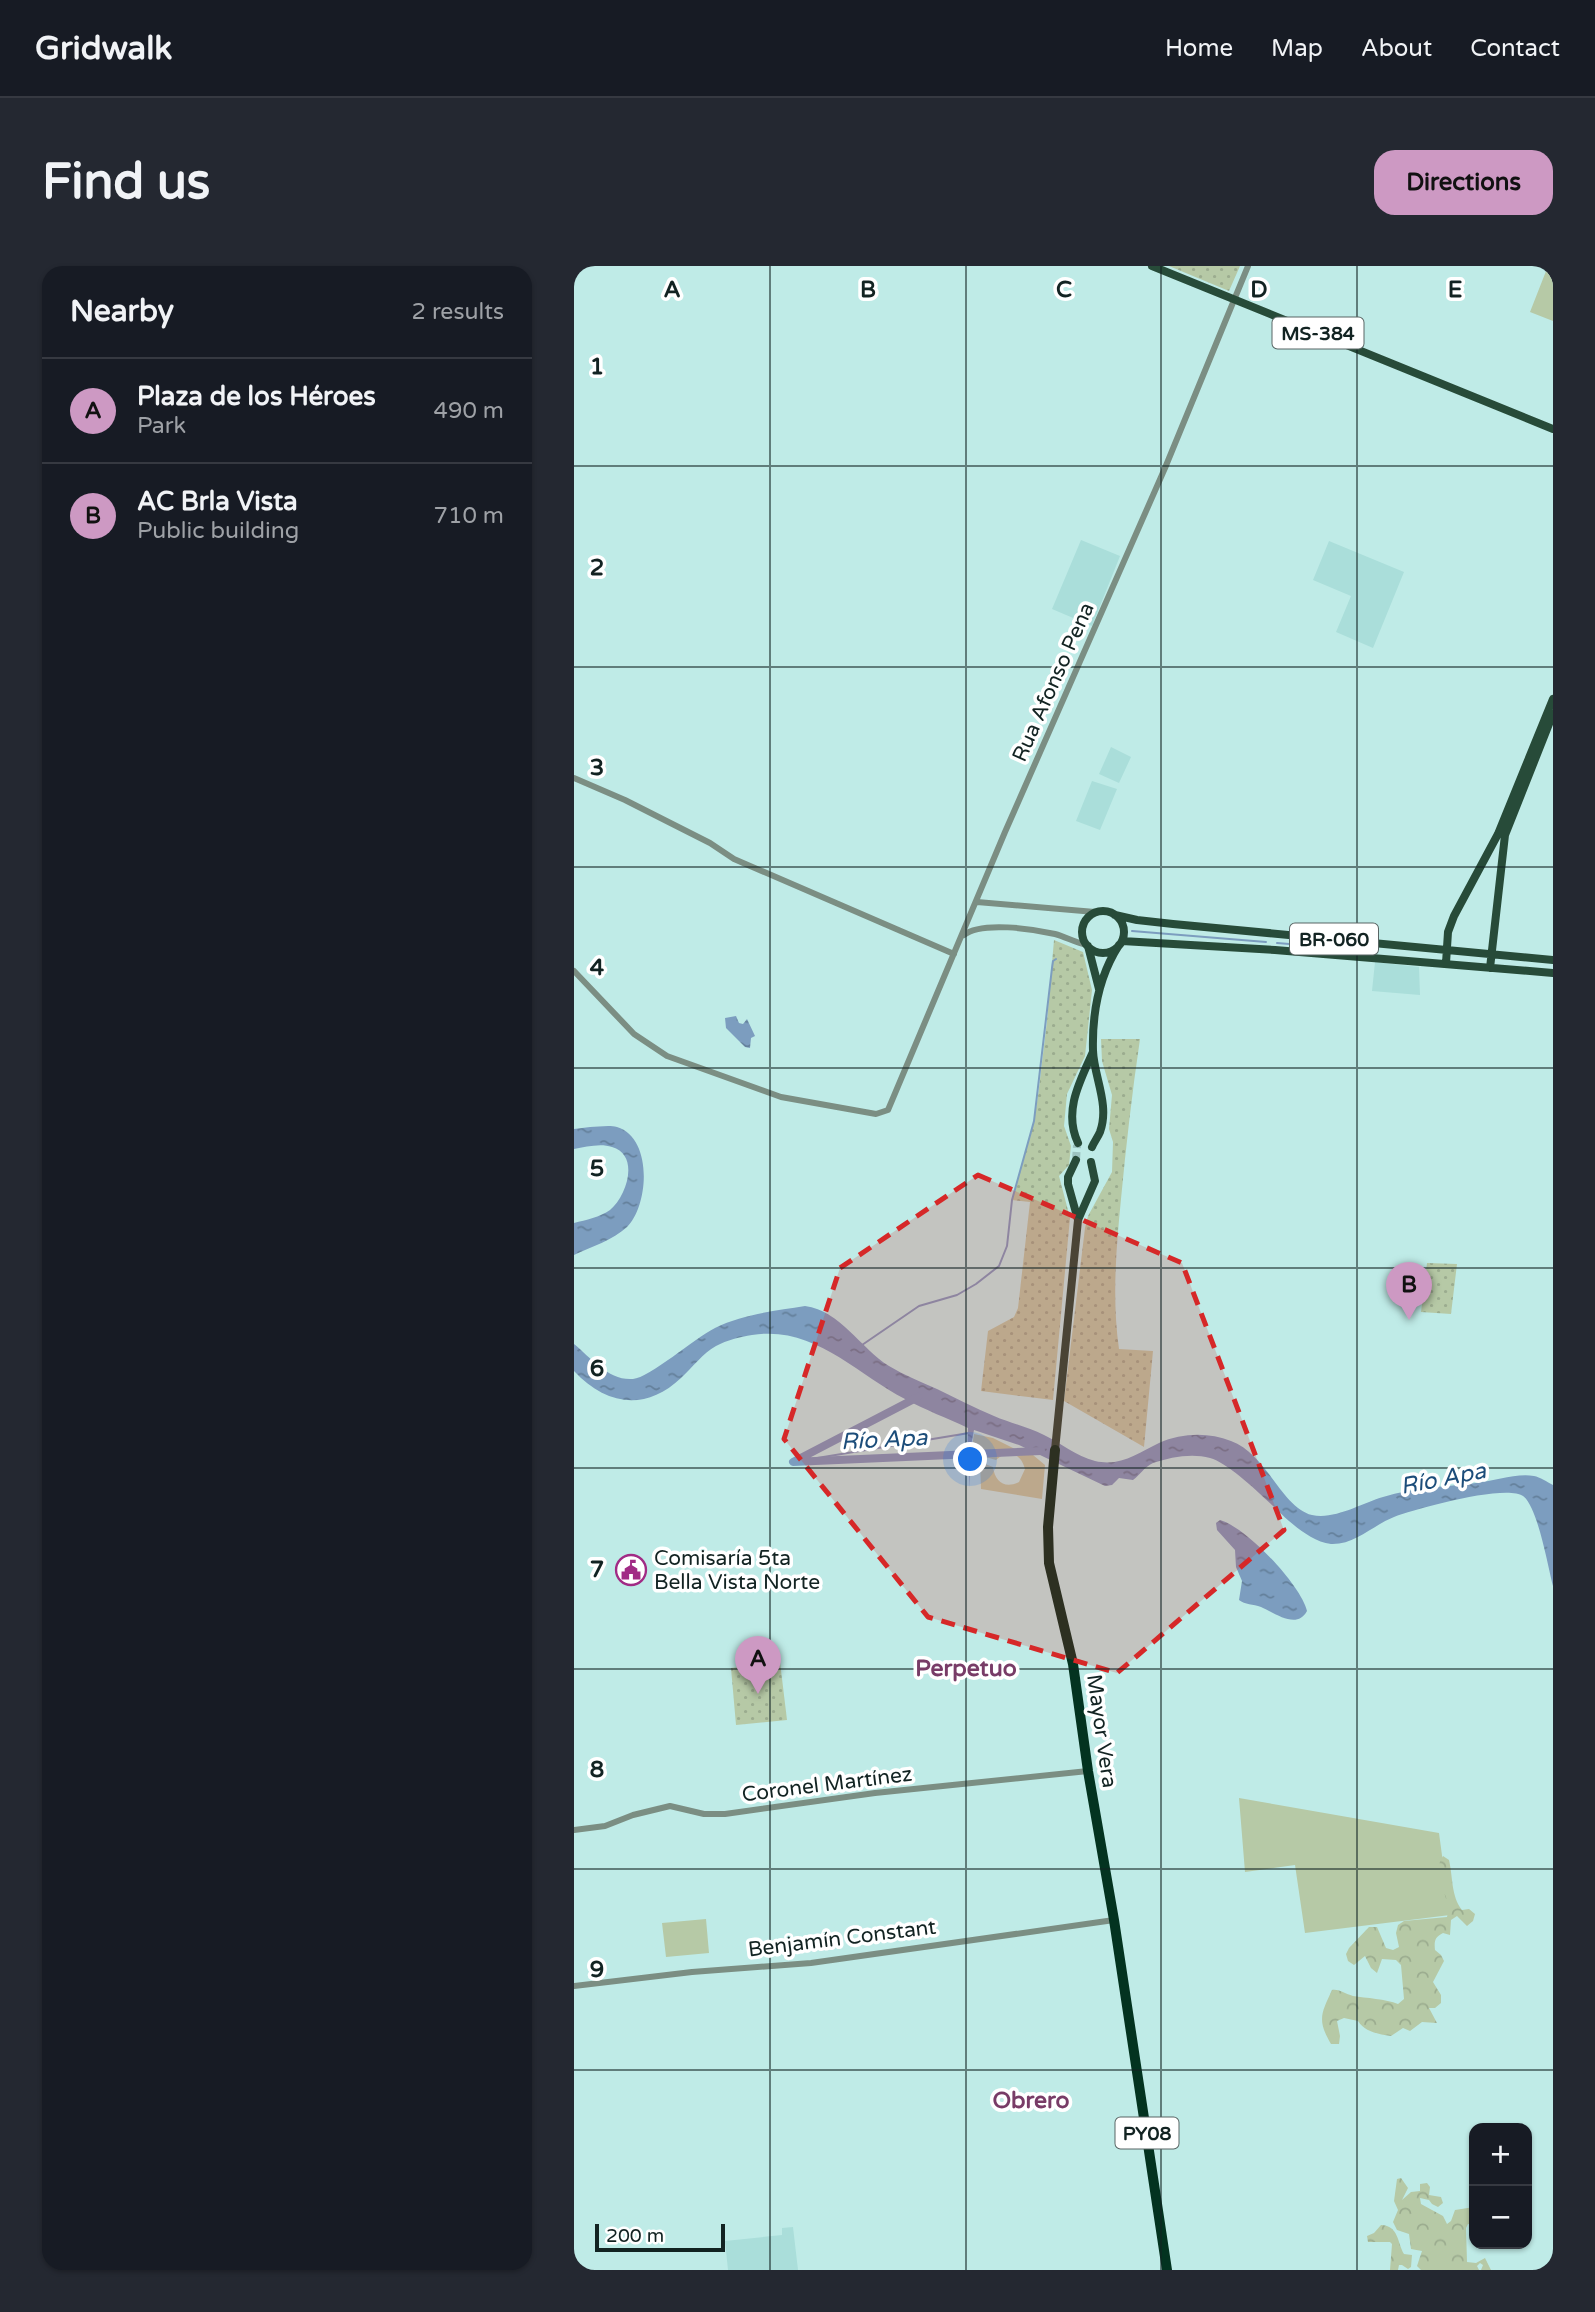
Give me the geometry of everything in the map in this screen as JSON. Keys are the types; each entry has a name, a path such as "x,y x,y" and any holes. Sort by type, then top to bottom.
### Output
{"highway":[{"name":"Mayor Vera","path":"1055,1450 1048,1553 1071,1653 1167,2270"}],"main road":[{"name":"MS-384","path":"1152,266 1553,429"},
{"path":"1446,963 1446,948 1454,916 1498,834 1553,699"},
{"path":"1490,968 1505,835 1553,714"},
{"name":"BR-060","path":"1096,912 1106,911 1173,925 1446,948 1553,960"},
{"path":"1096,912 1084,924 1082,935 1099,989"},
{"path":"1093,1052 1075,1092 1071,1127 1077,1144 1092,1146 1101,1128 1102,1095 1093,1052 1099,989 1124,929 1115,915"},
{"name":"BR-060","path":"1087,946 1104,953 1120,943 1553,972"},
{"path":"1055,1450 1078,1220 1095,1181 1091,1164 1076,1162 1070,1172 1068,1184 1078,1220"}],"street":[{"name":"Rua Afonso Pena","path":"574,971 634,1034 667,1056 795,1100 876,1114 888,1111 1005,832 1094,634 1248,266"},
{"path":"574,778 625,800 710,843 734,859 954,954"},
{"path":"977,902 1096,912"},
{"path":"962,936 973,929 990,928 1055,934 1087,946"},
{"name":"Coronel Martínez","path":"574,1830 605,1826 633,1815 670,1807 705,1814 725,1814 875,1793 1088,1771"},
{"name":"Benjamín Constant","path":"574,1986 811,1962 1114,1920"}],"highlighted area":[{"path":"978,1175 1182,1263 1284,1530 1117,1673 928,1617 784,1439 840,1268"}],"shaded area":[{"path":"1081,540 1120,556 1092,626 1052,609"},
{"path":"1329,541 1404,572 1373,648 1336,632 1351,596 1313,580"},
{"path":"1111,747 1131,757 1119,783 1099,774"},
{"path":"1092,781 1117,789 1100,830 1076,821"},
{"path":"1375,962 1419,967 1420,995 1372,991"},
{"path":"793,2227 798,2270 728,2270 725,2241 782,2235 782,2228"}],"green space":[{"path":"1169,266 1240,266 1229,291"},
{"path":"1548,266 1553,266 1553,321 1530,312"},
{"path":"1054,940 1083,952 1092,990 1085,1056 1067,1094 1064,1126 1071,1146 1069,1165 1059,1176 1070,1218 1053,1400 981,1391 988,1331 1014,1317 1018,1308 1030,1202 1012,1200 1034,1121"},
{"path":"1101,1039 1140,1039 1123,1179 1115,1293 1119,1349 1153,1351 1144,1447 1064,1401 1085,1228 1088,1216 1112,1172 1113,1142 1109,1129 1112,1095 1102,1061"},
{"path":"1427,1263 1457,1264 1451,1314 1421,1312"},
{"path":"974,1434 993,1438 1027,1455 1033,1455 1045,1465 1042,1499 981,1489 980,1462 993,1467 998,1480 1009,1485 1019,1482 1025,1469 1014,1454 996,1460 971,1453"},
{"path":"780,1662 787,1720 736,1725 731,1668"},
{"path":"1239,1798 1439,1833 1450,1915 1305,1933 1295,1865 1245,1872"},
{"path":"1443,1856 1449,1860 1458,1905 1462,1910 1469,1909 1475,1914 1473,1921 1467,1926 1457,1916 1451,1920 1450,1935 1443,1933 1436,1940 1435,1950 1444,1961 1433,1982 1441,1995 1441,2003 1435,2008 1429,2008 1437,2023 1422,2022 1410,2031 1403,2028 1391,2036 1372,2032 1358,2021 1344,2018 1337,2021 1339,2044 1331,2044 1322,2017 1332,1990 1398,2004 1404,1999 1401,1965 1396,1960 1382,1959 1377,1973 1365,1956 1354,1965 1348,1961 1346,1954 1369,1927 1377,1927 1386,1948 1393,1950 1399,1947 1396,1933 1398,1925 1404,1921 1447,1917 1447,1902 1439,1871"},
{"path":"706,1919 709,1953 666,1957 662,1923"},
{"path":"1401,2178 1408,2188 1402,2200 1411,2192 1420,2191 1420,2184 1427,2183 1430,2187 1429,2195 1441,2197 1443,2203 1438,2207 1429,2200 1420,2198 1421,2204 1443,2216 1447,2224 1455,2210 1469,2208 1469,2224 1466,2228 1467,2262 1476,2263 1485,2258 1491,2270 1481,2270 1483,2265 1480,2263 1477,2266 1479,2270 1421,2270 1417,2266 1422,2251 1411,2249 1409,2234 1397,2230 1393,2222 1398,2210 1394,2201 1397,2179"},
{"path":"1381,2225 1394,2231 1404,2254 1412,2255 1411,2267 1408,2269 1399,2265 1398,2270 1390,2270 1390,2242 1368,2242 1367,2236"}],"water":[{"path":"736,1016 739,1023 743,1024 747,1019 755,1036 751,1038 750,1048 745,1047 726,1028 725,1018"},
{"path":"614,1126 629,1134 637,1144 642,1158 643,1189 640,1204 627,1227 609,1239 574,1255 574,1223 610,1210 621,1195 628,1176 626,1158 621,1151 598,1145 574,1149 574,1129"},
{"path":"805,1306 818,1309 840,1322 895,1369 987,1413 1038,1432 1095,1461 1121,1461 1159,1443 1186,1436 1213,1436 1231,1441 1254,1457 1291,1502 1312,1515 1339,1513 1406,1491 1520,1476 1539,1477 1553,1485 1553,1586 1533,1512 1523,1496 1513,1493 1480,1495 1420,1509 1386,1520 1356,1538 1331,1544 1303,1532 1229,1468 1210,1458 1182,1456 1160,1461 1147,1467 1133,1480 1119,1478 1112,1485 1105,1486 1019,1445 974,1430 969,1456 970,1488 968,1428 913,1403 833,1354 795,1337 752,1335 725,1342 707,1353 667,1389 640,1400 612,1397 599,1391 574,1371 574,1344 608,1372 624,1379 633,1379 650,1372 706,1333 726,1323"},
{"path":"1220,1520 1244,1534 1284,1573 1303,1600 1307,1611 1303,1617 1292,1620 1239,1600 1242,1581 1236,1567 1235,1550 1217,1530 1216,1523"}],"waterway":[{"path":"1132,931 1266,942"},
{"path":"1277,943 1375,951"},
{"path":"862,1345 919,1306 957,1295 999,1266 1007,1246 1012,1200 1034,1121 1052,968 1056,959"},
{"name":"Río Apa","path":"918,1397 793,1462 1041,1451"},
{"path":"793,1462 969,1433"}],"tunnel":[{"path":"1076,1160 1077,1145"}],"place":[{"name":"AC Brla Vista","path":"1409,1320"},
{"name":"Comisaría 5ta Bella Vista Norte","path":"631,1570"},
{"name":"Plaza de los Héroes","path":"758,1694"}],"district":[{"name":"Perpetuo","path":"966,1668"},
{"name":"Obrero","path":"1031,2100"}]}
